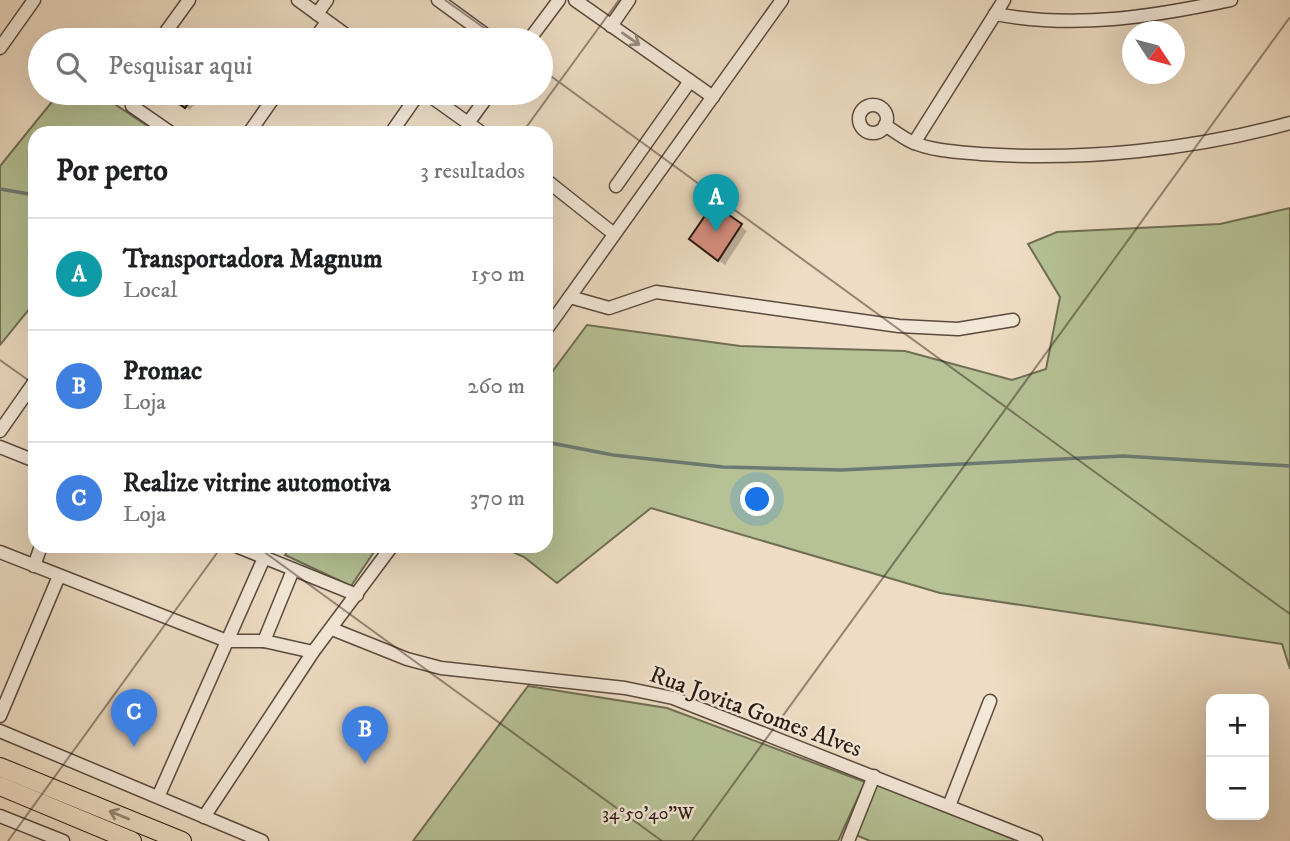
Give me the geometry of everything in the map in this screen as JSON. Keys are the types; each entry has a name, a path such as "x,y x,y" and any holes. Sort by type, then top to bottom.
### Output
{"highway":[{"path":"0,767 182,841"},
{"path":"0,786 132,841"}],"street":[{"path":"0,48 34,0"},
{"path":"169,28 189,0"},
{"path":"298,0 336,28"},
{"path":"318,28 327,0"},
{"path":"438,0 476,28"},
{"path":"538,28 559,0"},
{"path":"575,0 713,97"},
{"path":"611,26 629,0"},
{"path":"553,320 782,0"},
{"path":"914,143 1004,0"},
{"path":"995,14 1024,20 1111,21 1150,17 1231,0"},
{"path":"616,186 690,81"},
{"path":"132,105 160,126"},
{"path":"254,126 269,105"},
{"path":"396,126 411,105"},
{"path":"443,105 472,126"},
{"path":"468,123 481,105"},
{"path":"885,125 914,143 957,152 1021,157 1097,155 1176,146 1290,123"},
{"path":"553,186 614,234"},
{"path":"570,297 609,308 656,292 899,326 958,329 1013,320"},
{"path":"0,431 28,391"},
{"path":"0,447 28,458"},
{"path":"0,552 227,641 264,641 313,652"},
{"path":"34,566 39,553"},
{"path":"252,553 357,595"},
{"path":"204,817 313,652 387,553"},
{"path":"158,797 264,558"},
{"path":"264,641 293,570"},
{"path":"0,716 59,576"},
{"name":"Rua Jovita Gomes Alves","path":"332,629 407,659 441,668 625,688 673,698 949,806 1019,838 1035,841"},
{"path":"949,806 990,701"},
{"path":"0,731 262,841"},
{"path":"851,840 874,776"},
{"path":"0,816 63,841"}],"green space":[{"path":"49,105 116,105 148,126 32,126"},
{"path":"28,131 28,311 0,345 0,166"},
{"path":"1290,208 1290,669 1282,644 940,593 651,508 557,583 515,553 553,553 553,371 587,325 740,346 905,351 1012,380 1046,369 1060,297 1028,244 1057,232 1220,224"},
{"path":"286,553 373,553 351,586 285,555"},
{"path":"528,686 667,708 865,782 838,841 413,841"},
{"path":"877,783 1014,839 870,841 856,835"}],"building":[{"path":"713,204 742,224 718,261 689,239"}],"waterway":[{"path":"0,189 28,194"},
{"path":"553,443 613,455 723,467 841,470 1123,456 1290,466"}],"place":[{"name":"Transportadora Magnum","path":"716,232"},
{"name":"Realize vitrine automotiva","path":"134,747"},
{"name":"Promac","path":"365,764"}]}
